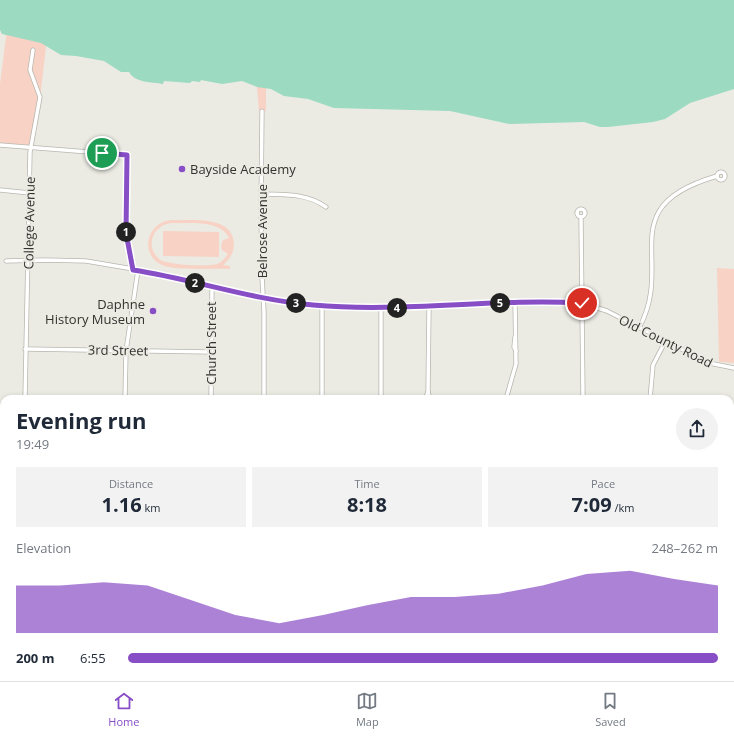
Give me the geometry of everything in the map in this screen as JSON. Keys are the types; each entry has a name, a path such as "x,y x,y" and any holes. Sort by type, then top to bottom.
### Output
{"street":[{"name":"College Avenue","path":"25,395 25,350 32,148 40,97 30,70 33,50"},
{"name":"Belrose Avenue","path":"262,111 261,212 264,395"},
{"path":"0,145 127,155 126,233 133,270"},
{"path":"638,328 649,306 653,227 658,210 664,202 684,188 716,176"},
{"path":"0,190 30,193"},
{"path":"262,194 293,195 315,201 326,207"},
{"path":"581,217 583,395"},
{"name":"Old County Road","path":"6,261 82,261 138,270 263,298 322,306 381,308 515,303 582,303 596,306 664,342 709,363 734,368"},
{"path":"126,395 126,351 138,270"},
{"name":"Church Street","path":"211,395 212,286"},
{"path":"507,395 514,373 516,351 515,303"},
{"path":"322,306 322,395"},
{"path":"429,307 429,395"},
{"path":"381,308 381,395"},
{"path":"650,395 652,365 664,342"},
{"name":"3rd Street","path":"25,350 211,352"}],"shaded area":[{"path":"0,0 734,0 734,89 690,103 665,119 653,122 608,127 600,127 584,122 509,124 450,111 334,108 308,99 284,96 271,89 257,87 242,81 222,84 201,80 200,82 192,81 190,83 164,81 163,84 144,81 135,78 129,72 121,72 104,61 61,55 41,43 2,34 0,30"},
{"path":"30,15 46,47 39,107 32,148 0,145 0,84 8,21"},
{"path":"266,86 266,111 259,111 257,87"},
{"path":"172,220 200,220 219,224 227,228 232,235 234,247 231,256 223,265 230,266 230,269 176,268 162,265 155,260 150,253 148,246 152,232 157,226","holes":["172,223 195,223 211,225 218,228 229,238 223,240 221,246 222,250 228,254 220,262 212,265 178,264 159,259 152,248 153,236 160,227"]},
{"path":"163,231 219,232 219,257 163,256"},
{"path":"717,268 734,269 734,363 719,362"}],"place":[{"name":"Bayside Academy","path":"182,169"},
{"name":"Daphne History Museum","path":"153,311"}],"route":[{"path":"102,153 127,155 126,233 133,270 150,272 276,301 313,305 354,308 415,308 515,303 582,303"}]}
